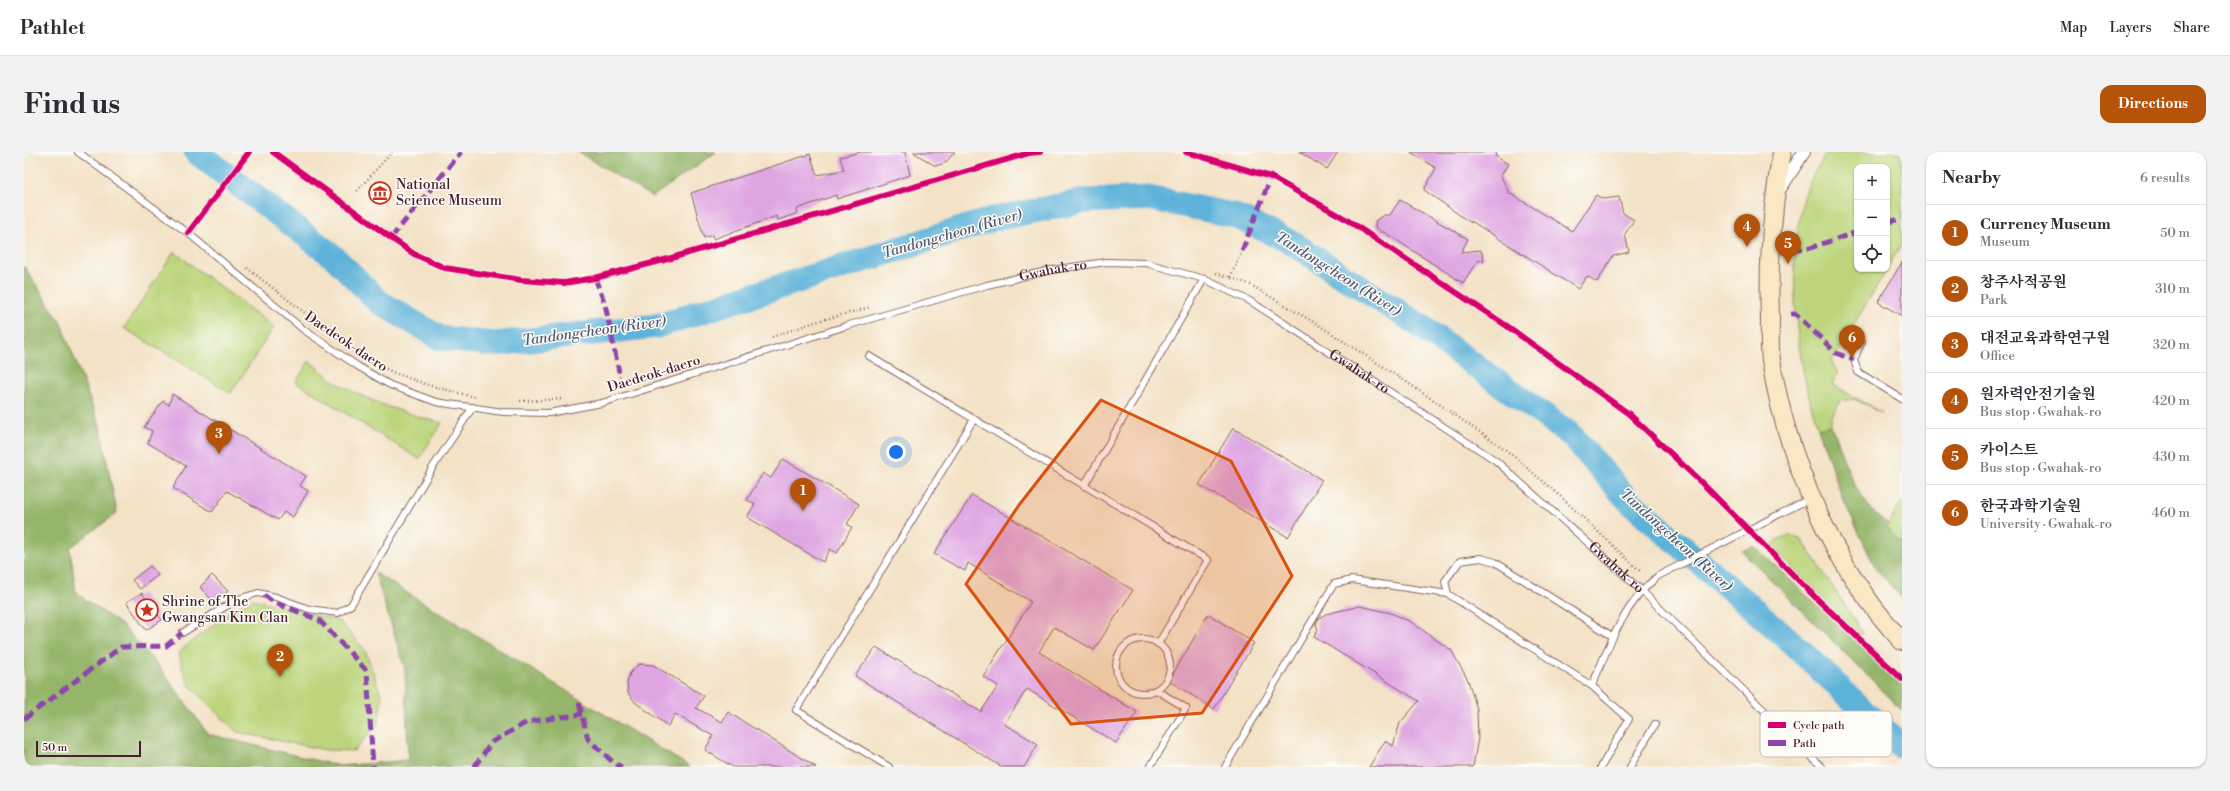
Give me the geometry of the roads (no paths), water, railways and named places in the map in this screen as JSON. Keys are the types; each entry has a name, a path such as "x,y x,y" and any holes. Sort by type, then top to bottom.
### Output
{"main road":[{"path":"1782,152 1774,198 1768,276 1771,359 1782,411 1810,498 1839,553 1866,597 1902,641"}],"street":[{"path":"1774,198 1804,152"}],"lane":[{"name":"Daedeok-daero","path":"78,152 188,233 304,330 359,367 390,385 436,402 503,412 549,413 602,403 743,360"},
{"name":"Gwahak-ro","path":"743,360 846,326 987,285 1051,270 1106,262 1146,263 1204,279 1250,301 1495,460 1641,590 1658,576 1810,498"},
{"path":"1084,486 1204,279"},
{"path":"1862,341 1854,360 1858,372 1902,399"},
{"path":"869,356 1208,560 1158,644"},
{"path":"182,633 238,599 258,594 276,597 309,609 323,611 338,612 351,605 433,467 473,407"},
{"path":"889,767 796,710 974,419"},
{"path":"1448,594 1444,581 1460,560 1481,558 1495,562 1612,636"},
{"path":"1225,767 1334,584 1352,580 1448,594 1592,686 1630,719 1601,767"},
{"path":"1592,686 1612,636 1641,590 1765,711"},
{"path":"1146,638 1158,644 1167,654 1170,670 1165,681 1156,690 1142,692 1129,689 1117,675 1115,666 1117,657 1121,648 1128,642 1146,638"},
{"path":"1150,767 1186,708 1156,690"},
{"path":"1630,767 1655,724"},
{"path":"1812,757 1822,767"}],"waterway":[{"name":"Tandongcheon (River)","path":"196,152 334,257 379,302 440,338 494,344 656,326 993,219 1084,201 1148,198 1233,215 1289,241 1419,325 1571,435 1629,501 1786,637 1864,711"},
{"name":"Tandongcheon (River)","path":"1892,738 1902,747"}],"place":[{"name":"National Science Museum","path":"380,193"},
{"name":"원자력안전기술원","path":"1747,247"},
{"name":"카이스트","path":"1788,264"},
{"name":"한국과학기술원","path":"1852,358"},
{"name":"대전교육과학연구원","path":"219,454"},
{"name":"Currency Museum","path":"803,511"},
{"name":"Shrine of The Gwangsan Kim Clan","path":"147,610"},
{"name":"창주사적공원","path":"280,677"}]}
